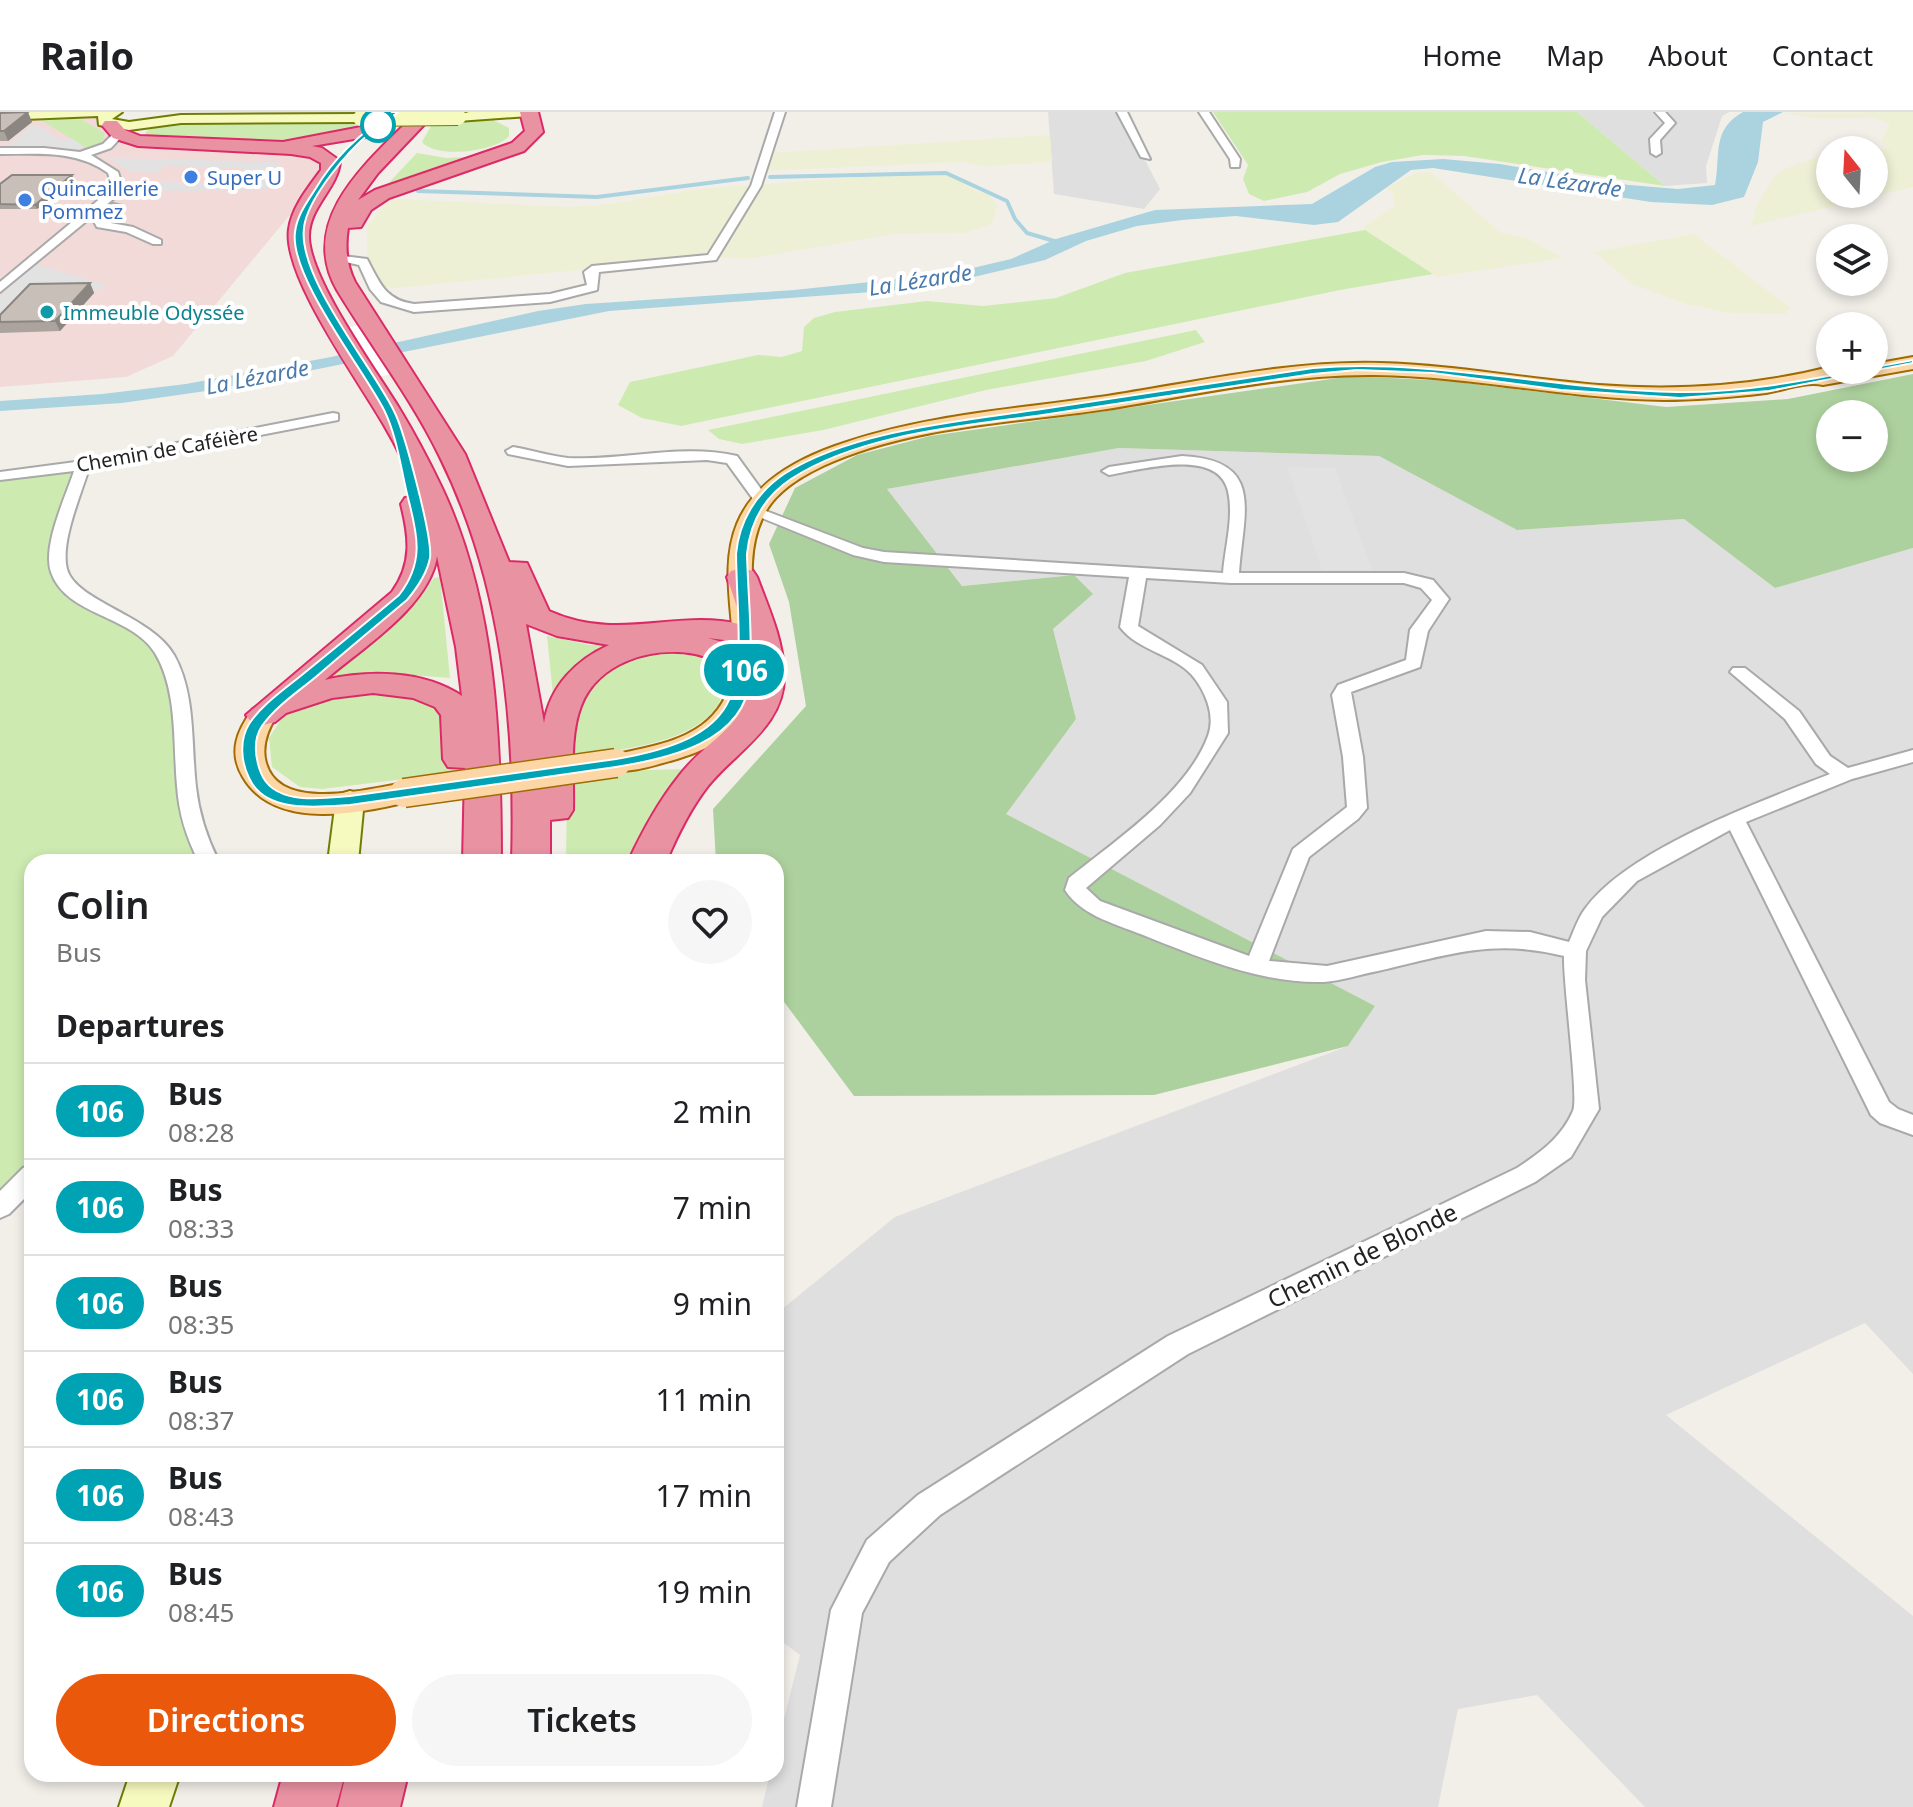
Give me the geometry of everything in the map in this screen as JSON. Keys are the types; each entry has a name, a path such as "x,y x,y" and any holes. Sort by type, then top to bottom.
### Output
{"highway":[{"path":"162,117 139,131 141,135 152,139 291,144 366,132 394,112"},
{"path":"310,274 308,237 315,218 334,186 404,112"},
{"path":"427,112 353,192 340,217 336,241 341,266 368,324 441,436 482,522 508,606 525,691 531,854"},
{"path":"418,146 414,141 417,133 433,112"},
{"path":"341,266 356,215 371,200 396,188 518,147 534,132 531,112"},
{"path":"445,154 485,152 513,141 517,134 516,127 501,115"},
{"path":"110,121 146,142 291,148 326,156 331,161 330,170 301,218 298,235 310,274 337,329 390,412 428,486 447,534 467,609 479,696 484,809 482,854"},
{"path":"263,715 403,598 415,582 424,559 424,537 390,412"},
{"path":"441,436 471,463 536,617 562,630 594,637 644,635 696,628 721,629 744,650"},
{"path":"696,628 718,615 742,585"},
{"path":"651,854 693,780 751,721 763,704 768,671 765,651 742,585"},
{"path":"549,854 563,708 576,680 594,665 621,651 654,645 706,645 727,652 744,650"},
{"path":"263,715 310,693 339,685 372,682 408,685 442,697 456,710 461,738 458,854"},
{"path":"305,1807 312,1782"},
{"path":"369,1807 375,1782"}],"main road":[{"path":"0,116 74,115 110,121 162,117 458,117 531,112"},
{"path":"1888,361 1913,356"},
{"path":"263,715 255,726 249,746 249,761 256,780 269,793 286,800 315,803 616,763 677,749 709,733 731,712 744,681 743,533 757,506 785,478 815,461 926,429 1313,371 1399,367 1561,388 1680,395 1769,388 1913,363"},
{"path":"1802,381 1816,377"},
{"path":"344,854 350,800"},
{"path":"144,1807 152,1782"}],"street":[{"path":"341,266 363,262 380,297 414,308 565,296 593,287 590,272 596,269 712,258 756,186 780,112"},
{"path":"1122,112 1146,157"},
{"path":"1204,112 1235,159 1235,165"},
{"path":"1656,153 1655,139 1670,123 1660,112"},
{"path":"79,156 101,149 110,121"},
{"path":"0,151 79,156 106,165 124,192"},
{"path":"124,192 98,218 101,225 129,229 157,242"},
{"path":"0,288 124,192"},
{"name":"Chemin de Caféière","path":"0,476 83,465 333,417"},
{"path":"513,451 568,462 707,456 732,459 757,506 871,556 1231,578 1404,578 1427,584 1441,599 1419,630 1414,663 1344,689 1341,695 1353,757 1357,808 1348,819 1310,840 1300,854 1256,965"},
{"path":"1109,471 1193,460 1219,467 1230,475 1237,496 1231,578"},
{"path":"83,465 60,548 59,571 70,588 152,635 166,656 178,693 193,832 205,854"},
{"path":"1138,574 1129,627 1134,633 1196,669 1218,702 1219,733 1183,789 1121,848 1081,877 1075,890 1092,906 1256,965 1307,975 1327,974 1486,939 1530,940 1575,951"},
{"path":"1739,672 1792,715 1823,760 1845,775"},
{"name":"Chemin de Blonde","path":"814,1807 847,1610 878,1551 929,1505 1178,1345 1526,1175 1562,1150 1587,1109 1574,980 1575,951 1593,913 1630,876 1735,819 1845,775 1913,756"},
{"path":"1735,819 1880,1108 1889,1116 1913,1125"},
{"path":"0,1207 24,1183"}],"shaded area":[{"path":"0,112 107,115 130,139 291,148 326,164 294,210 173,356 126,377 0,387"},
{"path":"1048,112 1120,112 1160,189 1144,209 1054,194"},
{"path":"1577,112 1729,112 1722,116 1706,166 1707,183 1665,186"},
{"path":"31,126 39,126 61,140 72,138 84,147 73,151 6,147"},
{"path":"108,158 281,163 266,190 146,191 158,182 225,184 244,168 165,166 156,173 131,172"},
{"path":"35,264 106,285 102,290 32,291 0,324 0,296"},
{"path":"1119,448 1379,456 1517,530 1684,519 1775,588 1913,548 1913,1374 1865,1323 1666,1415 1913,1616 1913,1807 1645,1807 1537,1695 1458,1709 1438,1807 762,1807 768,1782 784,1782 784,1719 800,1655 784,1643 784,1307 895,1217 1348,1046 1375,1006 1005,814 1076,719 1053,629 1074,575 962,586 887,489"},
{"path":"1287,467 1335,468 1372,570 1322,570"}],"green space":[{"path":"1213,112 1577,112 1665,186 1464,156 1423,155 1340,174 1307,192 1264,201 1249,194 1243,179 1248,165"},
{"path":"1913,112 1913,187 1888,193 1888,136 1883,136 1890,124 1875,118 1813,118 1781,113"},
{"path":"50,117 82,120 105,133 101,147 75,152 86,148 41,120 25,120"},
{"path":"435,119 491,119 509,128 509,136 502,142 479,149 440,150 422,142"},
{"path":"381,120 375,124 292,142 151,137 145,133 154,125 164,124"},
{"path":"1050,135 1052,162 985,166 964,162 761,171 768,153"},
{"path":"417,153 446,158 482,156 382,190"},
{"path":"1816,157 1816,208 1826,208 1751,226 1758,203 1775,176 1784,169"},
{"path":"930,172 957,178 974,190 990,195 997,206 992,224 964,233 894,234 748,259 714,257 396,288 372,286 367,270 367,227 387,201 398,199 570,207 609,204 699,189"},
{"path":"1431,172 1501,233 1529,239 1563,258 1438,277 1365,230 1363,227 1395,206 1392,191 1385,189 1415,173"},
{"path":"1365,230 1433,274 1340,290 681,426 642,418 618,405 630,382 758,355 782,357 802,351 804,327 814,318 835,312 927,301 983,306 1056,298 1125,273"},
{"path":"1694,234 1790,308 1786,314 1730,313 1686,304 1632,284 1594,252"},
{"path":"1196,330 1205,342 1146,361 986,390 823,430 742,444 719,439 708,430"},
{"path":"1913,374 1913,548 1775,588 1684,519 1517,530 1379,456 1119,448 887,489 962,586 1074,575 1093,594 1053,629 1076,719 1006,814 1375,1006 1348,1046 1154,1095 854,1096 784,1002 784,854 716,854 713,809 806,706 789,602 769,544 795,488 857,455 930,436 1352,376 1449,381 1666,407 1788,399 1863,384 1888,384 1888,379"},
{"path":"83,465 59,571 91,601 166,656 207,854 24,854 24,1183 0,1207 0,476"},
{"path":"440,577 450,678 373,672 320,680 420,598 434,578"},
{"path":"547,636 590,645 618,644 554,705"},
{"path":"679,648 722,661 724,688 715,709 698,724 675,736 649,744 574,756 577,716 586,694 596,681 620,661"},
{"path":"390,690 430,696 447,720 454,773 322,789 300,787 272,767 269,738 285,713 340,694"},
{"path":"689,769 637,854 566,854 567,781 645,770"}],"water":[{"name":"La Lézarde","path":"1743,112 1783,112 1763,122 1758,162 1744,197 1712,205 1651,202 1433,168 1411,170 1338,222 1314,225 1236,216 1137,226 1086,241 1045,260 927,288 609,311 213,390 122,403 0,411 0,401 186,384 331,357 538,311 586,304 794,290 947,274 1011,259 1056,239 1155,210 1312,204 1375,167 1392,162 1443,159 1500,164 1618,184 1678,189 1715,185 1722,135 1733,119"}],"pier":[{"path":"380,321 413,370 357,381 325,332"}],"building":[{"path":"28,112 4,131 0,131 0,113"},
{"name":"Quincaillerie Pommez","path":"12,175 72,175 35,205 0,204 0,184"},
{"path":"90,283 55,321 0,322 0,315 30,284"}],"waterway":[{"path":"770,177 946,173 1007,201 1015,219 1027,233 1061,243"},
{"path":"418,191 597,197 748,178"}],"bus line":[{"name":"106","path":"395,112 384,123 366,132 330,170 301,218 298,235 301,253 337,329 390,412 424,537 424,559 415,582 403,598 285,695 255,726 249,746 249,761 256,780 269,793 286,800 315,803 350,800 654,757 689,746 721,724 731,712 744,681 741,554 743,533 753,511 785,478 815,461 849,449 926,429 1357,367 1399,367 1561,388 1680,395 1769,388 1913,363"}],"place":[{"name":"Super U","path":"191,177"},
{"name":"Quincaillerie Pommez","path":"25,200"},
{"name":"Immeuble Odyssée","path":"47,312"}]}
